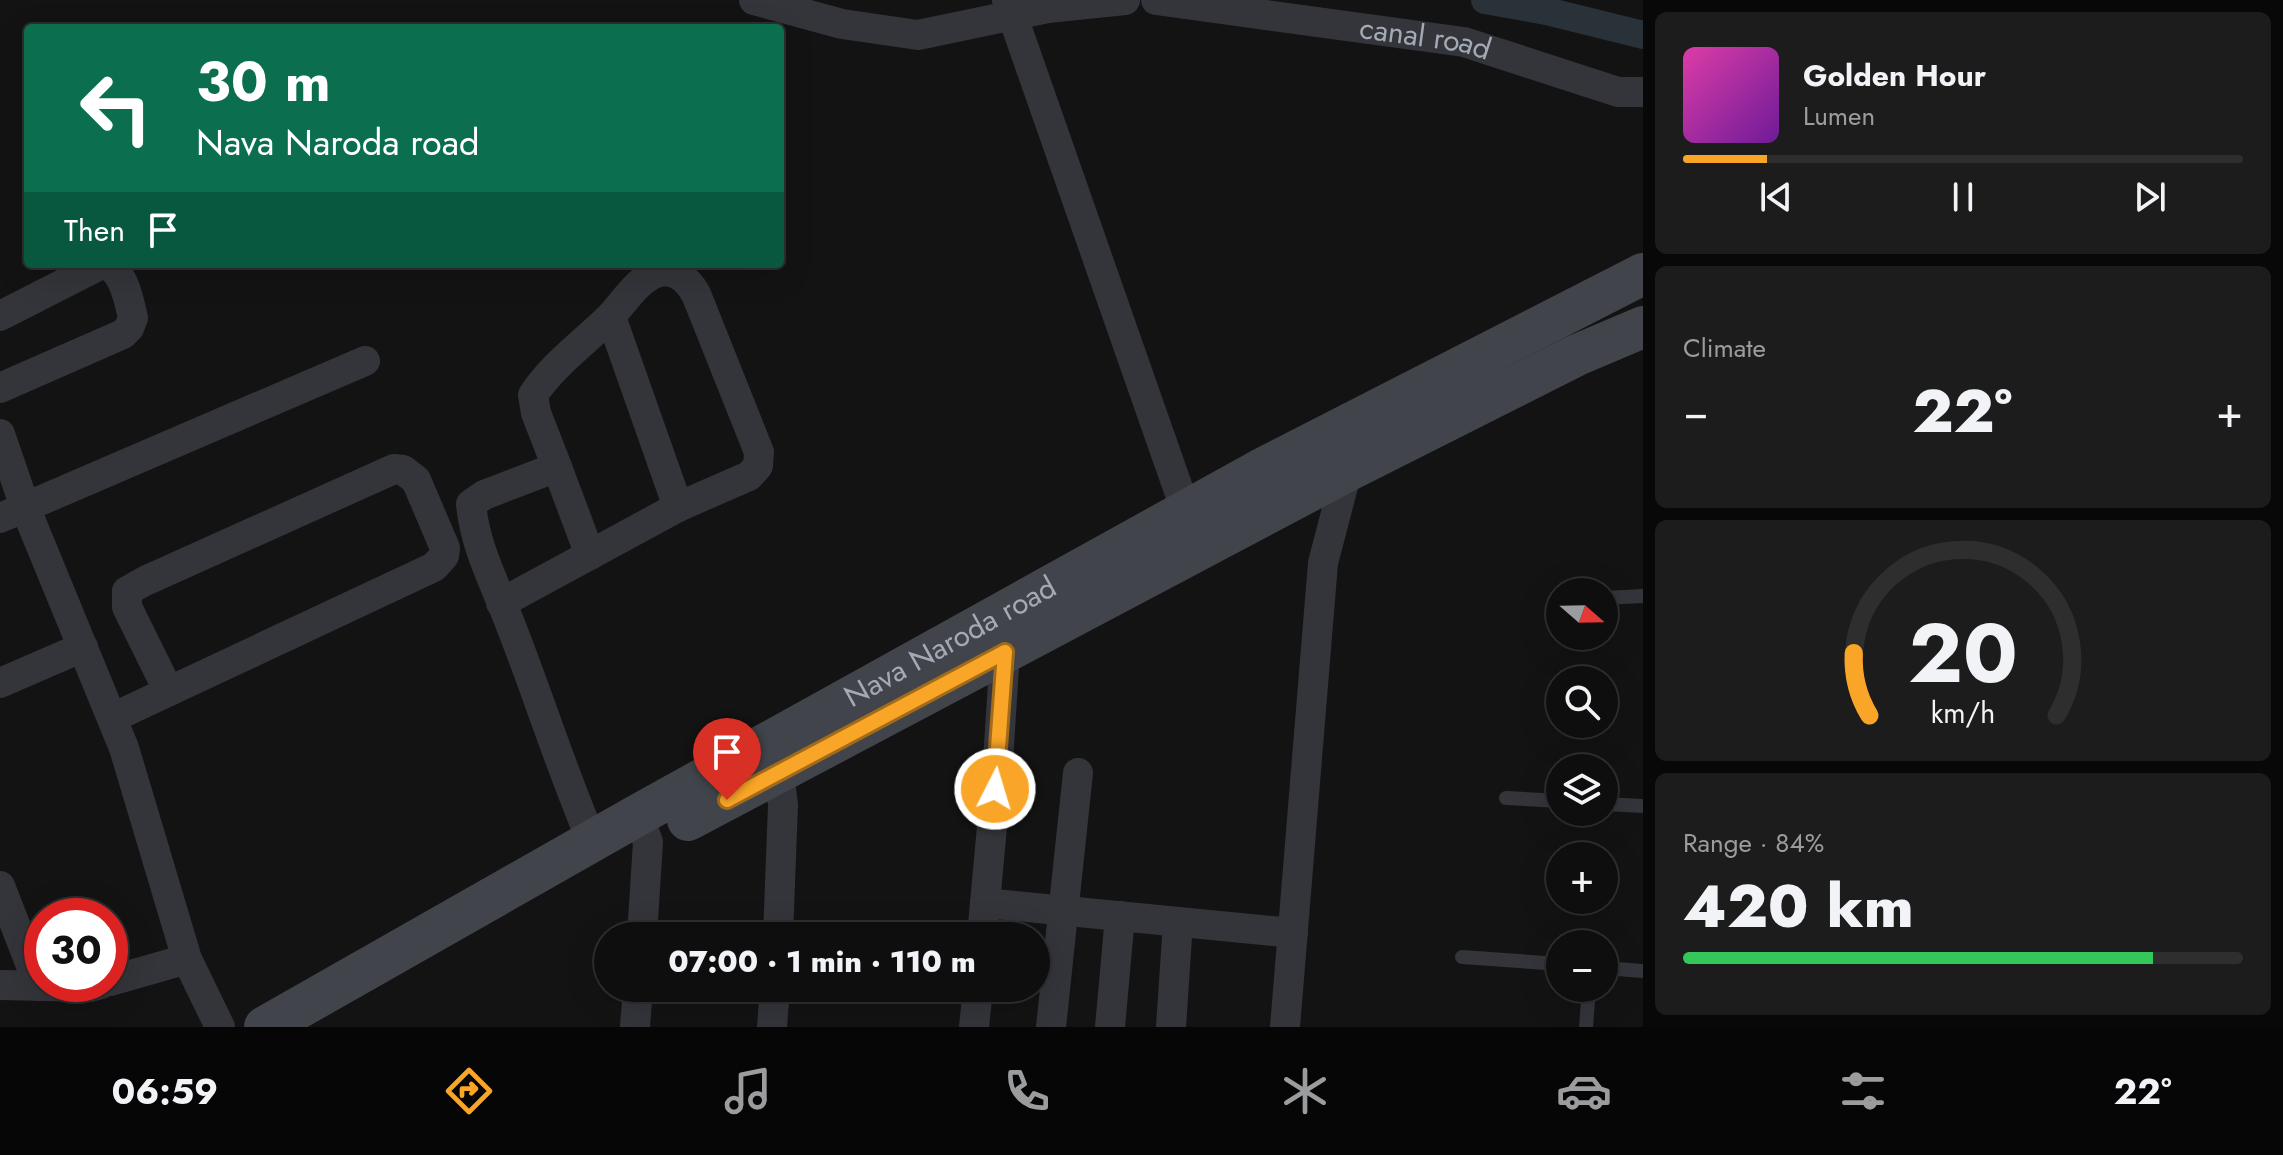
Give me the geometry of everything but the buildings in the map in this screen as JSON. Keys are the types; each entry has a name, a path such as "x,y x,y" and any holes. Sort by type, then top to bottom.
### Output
{"street":[{"path":"754,0 842,24 918,35 1010,8 1048,8 1125,0"},
{"name":"canal road","path":"1156,0 1464,42 1618,92 1643,92"},
{"path":"1010,8 1193,530"},
{"path":"0,316 94,268"},
{"path":"0,388 123,334 129,328 133,318 113,268"},
{"path":"501,603 590,555 678,507 749,476 758,466 759,452 696,294 689,280 674,272 658,272 642,281 611,317 542,382 533,395 536,413 590,555"},
{"name":"Nava Naroda road","path":"265,1027 592,841 643,828 779,772 1005,652 1193,530 1334,432 1643,274"},
{"path":"611,317 678,507"},
{"name":"Nava Naroda road","path":"323,1027 643,828 1193,530 1347,471 1577,355 1643,327"},
{"path":"12,513 365,361"},
{"path":"1285,1027 1323,563 1347,471 1334,432"},
{"path":"0,434 12,513 83,647 112,718 124,748 187,959 220,1027"},
{"path":"557,467 484,495 471,504 472,517 488,573 592,841"},
{"path":"112,718 434,567 444,556 445,548 416,480 403,470 394,469 127,591 127,607 168,690"},
{"path":"0,683 83,647"},
{"path":"983,922 1005,652"},
{"path":"779,772 783,805 779,922"},
{"path":"1051,1027 1078,773"},
{"path":"642,922 643,828"},
{"path":"0,886 24,948"},
{"path":"985,903 1293,933"},
{"path":"1110,1027 1120,916"},
{"path":"1171,1027 1178,922"},
{"path":"128,976 187,959"},
{"path":"0,985 24,986"},
{"path":"635,1027 637,1002"},
{"path":"772,1027 774,1002"},
{"path":"974,1027 977,1002"}],"lane":[{"path":"1618,597 1643,596"},
{"path":"1506,798 1546,800"},
{"path":"1618,805 1643,806"},
{"path":"1462,957 1546,963"},
{"path":"1618,969 1643,971"},
{"path":"1586,1027 1588,1002"}],"waterway":[{"path":"1485,0 1546,11 1643,35"}],"route":[{"path":"727,800 1005,652 995,789"}]}
